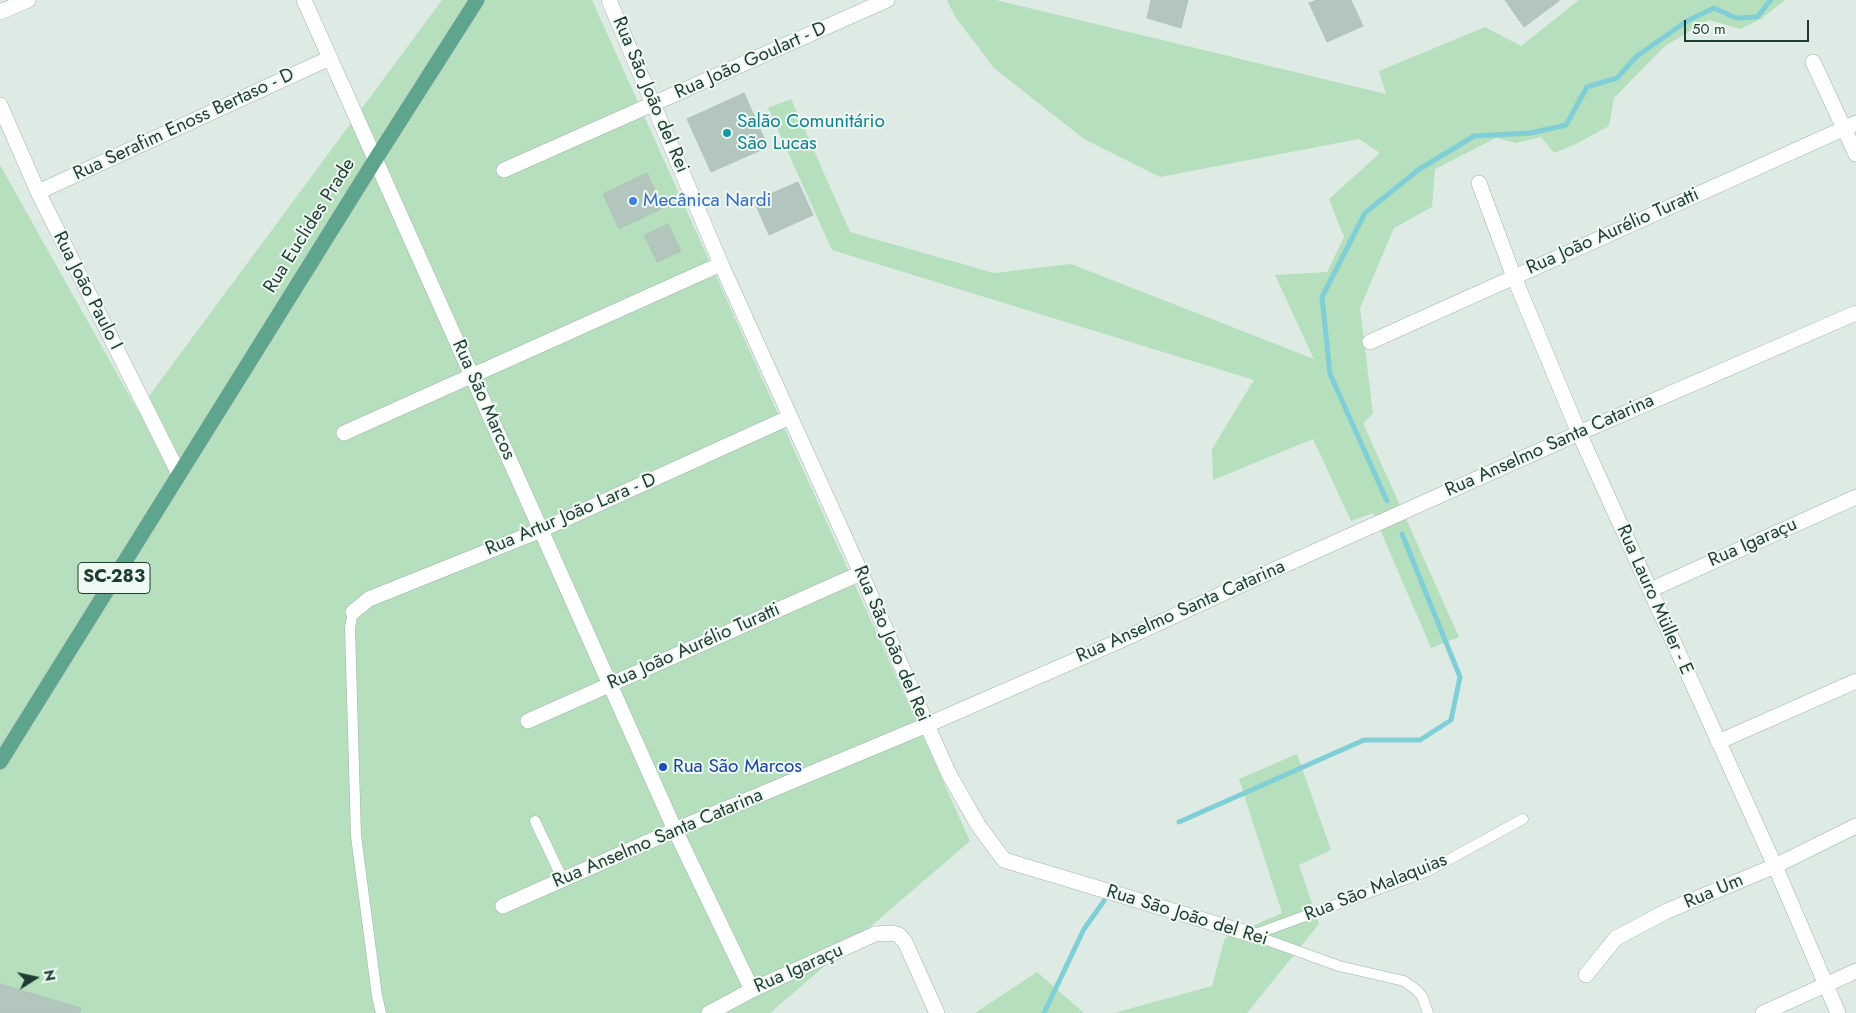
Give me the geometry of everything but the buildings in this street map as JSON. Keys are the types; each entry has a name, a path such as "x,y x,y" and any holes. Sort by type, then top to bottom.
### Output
{"main road":[{"name":"Rua Euclides Prade","path":"179,474 477,0"},
{"name":"SC-283","path":"0,762 179,474"}],"street":[{"path":"0,12 28,0"},
{"name":"Rua São Marcos","path":"304,0 675,830 752,990"},
{"name":"Rua São João del Rei","path":"609,0 721,264 861,573 926,726 978,825 1004,860 1253,935"},
{"name":"Rua João Goulart - D","path":"504,170 887,0"},
{"name":"Rua Serafim Enoss Bertaso - D","path":"38,192 330,58"},
{"path":"1813,62 1850,126 1856,154"},
{"name":"Rua João Paulo I","path":"0,105 38,192 179,474"},
{"name":"Rua João Aurélio Turatti","path":"1370,342 1850,126"},
{"name":"Rua Lauro Müller - E","path":"1479,183 1514,277 1579,433 1775,866 1838,1013"},
{"path":"344,433 721,264"},
{"name":"Rua Anselmo Santa Catarina","path":"503,906 675,830 926,726 1579,433 1856,313"},
{"name":"Rua Artur João Lara - D","path":"353,612 369,599 541,530 790,417"},
{"name":"Rua Igaraçu","path":"1650,590 1856,497"},
{"name":"Rua João Aurélio Turatti","path":"528,721 861,573"},
{"path":"1718,742 1856,681"},
{"name":"Rua Um","path":"1586,975 1616,938 1667,911 1775,866 1856,826"},
{"name":"Rua Igaraçu","path":"709,1013 752,990 875,934 892,932 905,942 937,1013"},
{"path":"1763,1013 1856,971"}],"lane":[{"path":"353,612 350,628 356,836 377,996 381,1013"},
{"name":"Rua São Malaquias","path":"1253,935 1428,871 1523,819"},
{"path":"536,821 563,880"},
{"name":"Rua São João del Rei","path":"1253,935 1339,966 1404,981 1422,996 1428,1013"}],"green space":[{"path":"442,0 592,0 970,841 770,1013 0,1013 0,165 138,411"},
{"path":"996,0 1386,94 1379,71 1485,27 1521,46 1579,0 1785,0 1761,19 1740,29 1709,20 1665,46 1614,98 1609,126 1576,144 1554,153 1541,137 1516,143 1496,138 1435,169 1432,207 1394,228 1360,308 1373,414 1363,423 1459,637 1431,648 1373,513 1351,521 1313,439 1213,480 1212,449 1254,380 832,250 768,108 791,99 850,232 994,273 1071,264 1314,359 1275,275 1327,272 1344,237 1329,199 1380,153 1359,139 1160,177 1084,139 994,68 956,18 947,1"},
{"path":"1297,754 1331,850 1299,865 1319,924 1247,1013 1114,1013 1212,986 1225,938 1282,913 1239,779"},
{"path":"1037,972 1084,1013 975,1013"}],"waterway":[{"path":"1387,501 1330,374 1322,297 1365,213 1418,170 1474,136 1531,133 1566,125 1587,87 1617,78 1637,56 1687,21 1714,8 1736,18 1757,17 1771,0"},
{"path":"1179,822 1364,740 1420,740 1451,720 1460,677 1402,534"},
{"path":"1044,1013 1084,929 1104,901"}],"place":[{"name":"Salão Comunitário São Lucas","path":"727,133"},
{"name":"Mecânica Nardi","path":"633,201"},
{"name":"Rua São Marcos","path":"663,767"}]}
